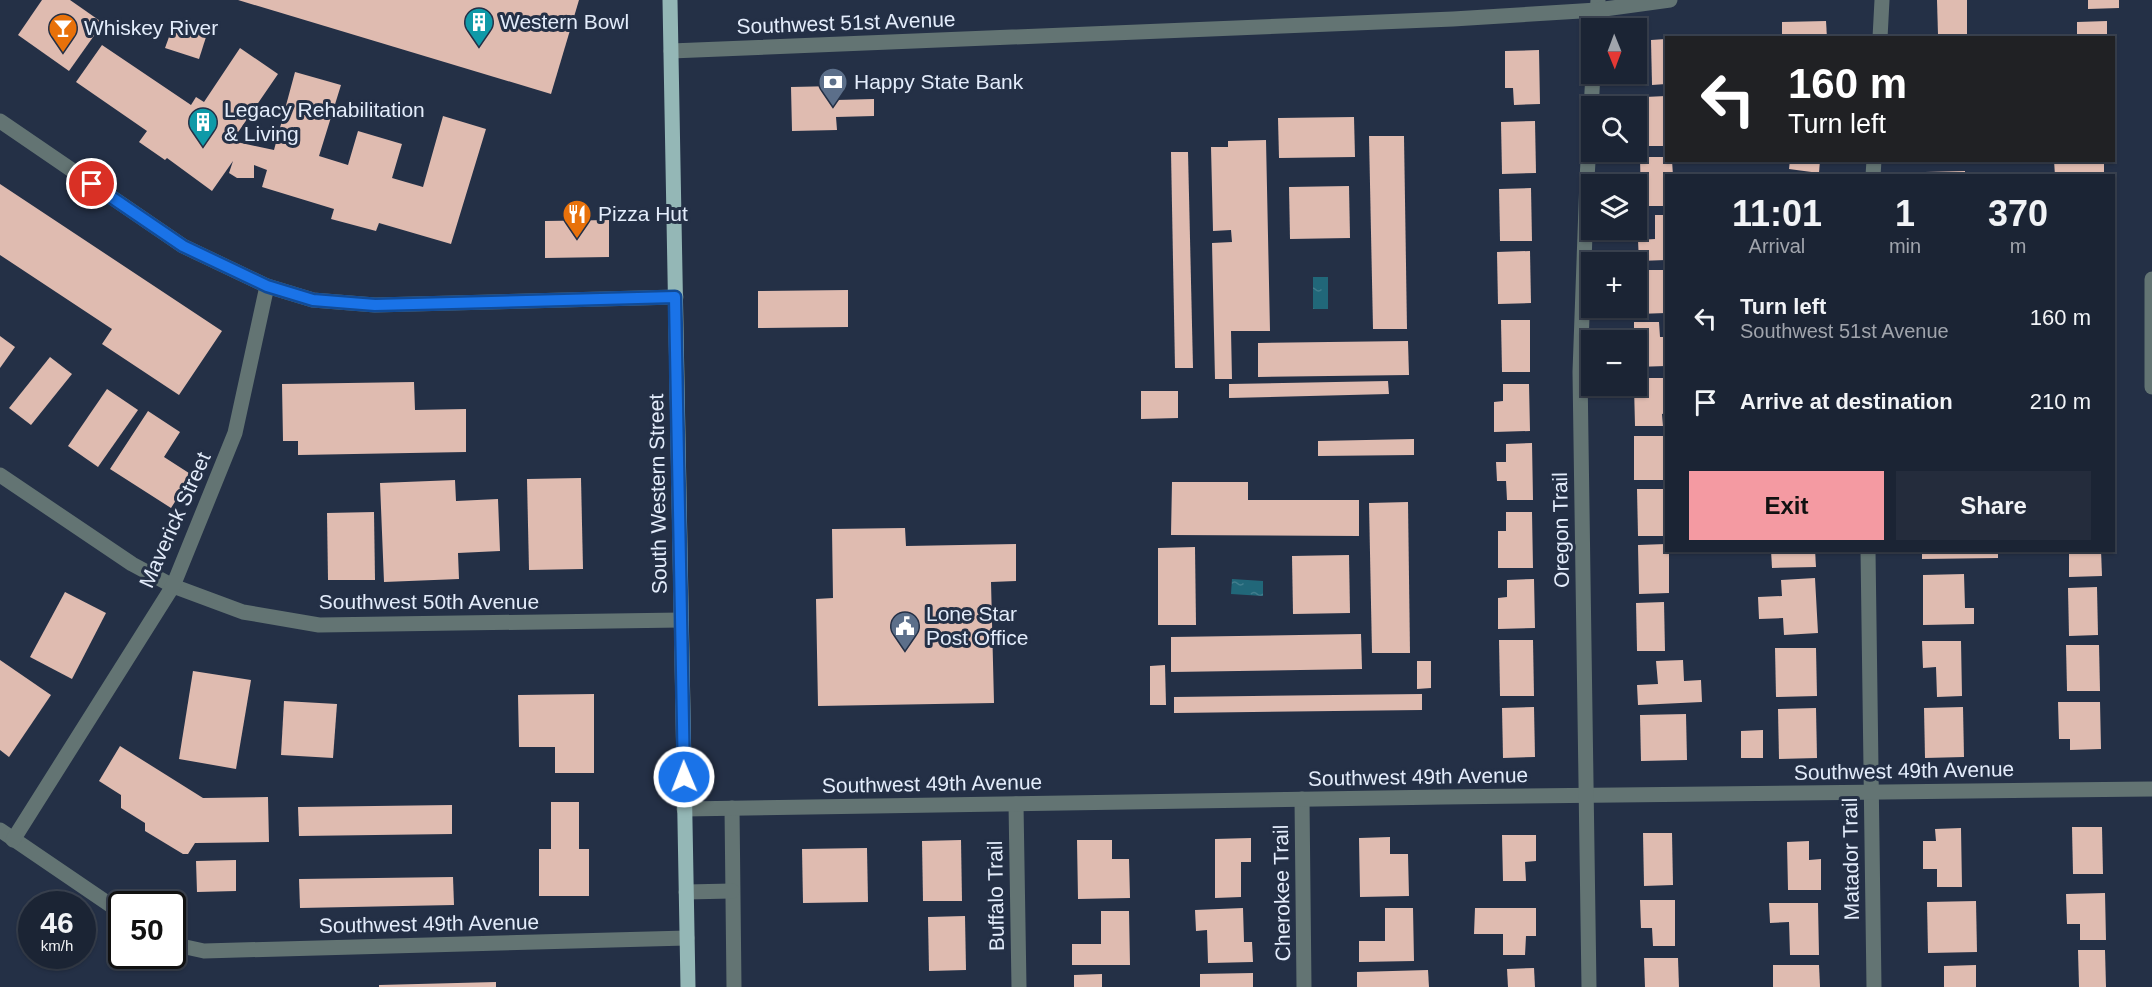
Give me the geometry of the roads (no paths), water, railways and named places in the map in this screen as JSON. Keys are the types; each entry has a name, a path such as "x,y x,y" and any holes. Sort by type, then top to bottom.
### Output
{"main road":[{"name":"South Western Street","path":"670,0 688,987"}],"street":[{"name":"Southwest 51st Avenue","path":"671,51 1431,20 1670,0"},
{"path":"1880,36 1882,0"},
{"name":"Oregon Trail","path":"1589,987 1580,372 1592,84"},
{"path":"0,121 183,246 267,286 313,300 375,305 675,297"},
{"path":"2152,279 2152,387"},
{"name":"Maverick Street","path":"13,840 173,586 235,433 267,286"},
{"name":"Southwest 50th Avenue","path":"0,474 132,564 173,586 243,612 319,625 681,620"},
{"name":"Matador Trail","path":"1868,552 1874,987"},
{"name":"Southwest 49th Avenue","path":"684,809 2152,789"},
{"name":"Cherokee Trail","path":"1302,799 1304,987"},
{"name":"Buffalo Trail","path":"1016,804 1019,987"},
{"path":"732,808 734,987"},
{"path":"0,831 108,904"},
{"path":"686,892 732,891"},
{"name":"Southwest 49th Avenue","path":"186,947 204,951 687,938"}],"water":[{"path":"1313,277 1328,277 1328,309 1313,309"},
{"path":"1232,579 1263,581 1263,596 1231,594"}],"place":[{"name":"Western Bowl","path":"479,48"},
{"name":"Whiskey River","path":"63,54"},
{"name":"Happy State Bank","path":"833,108"},
{"name":"Legacy Rehabilitation & Living","path":"203,148"},
{"name":"Pizza Hut","path":"577,240"},
{"name":"Lone Star Post Office","path":"905,652"}]}
